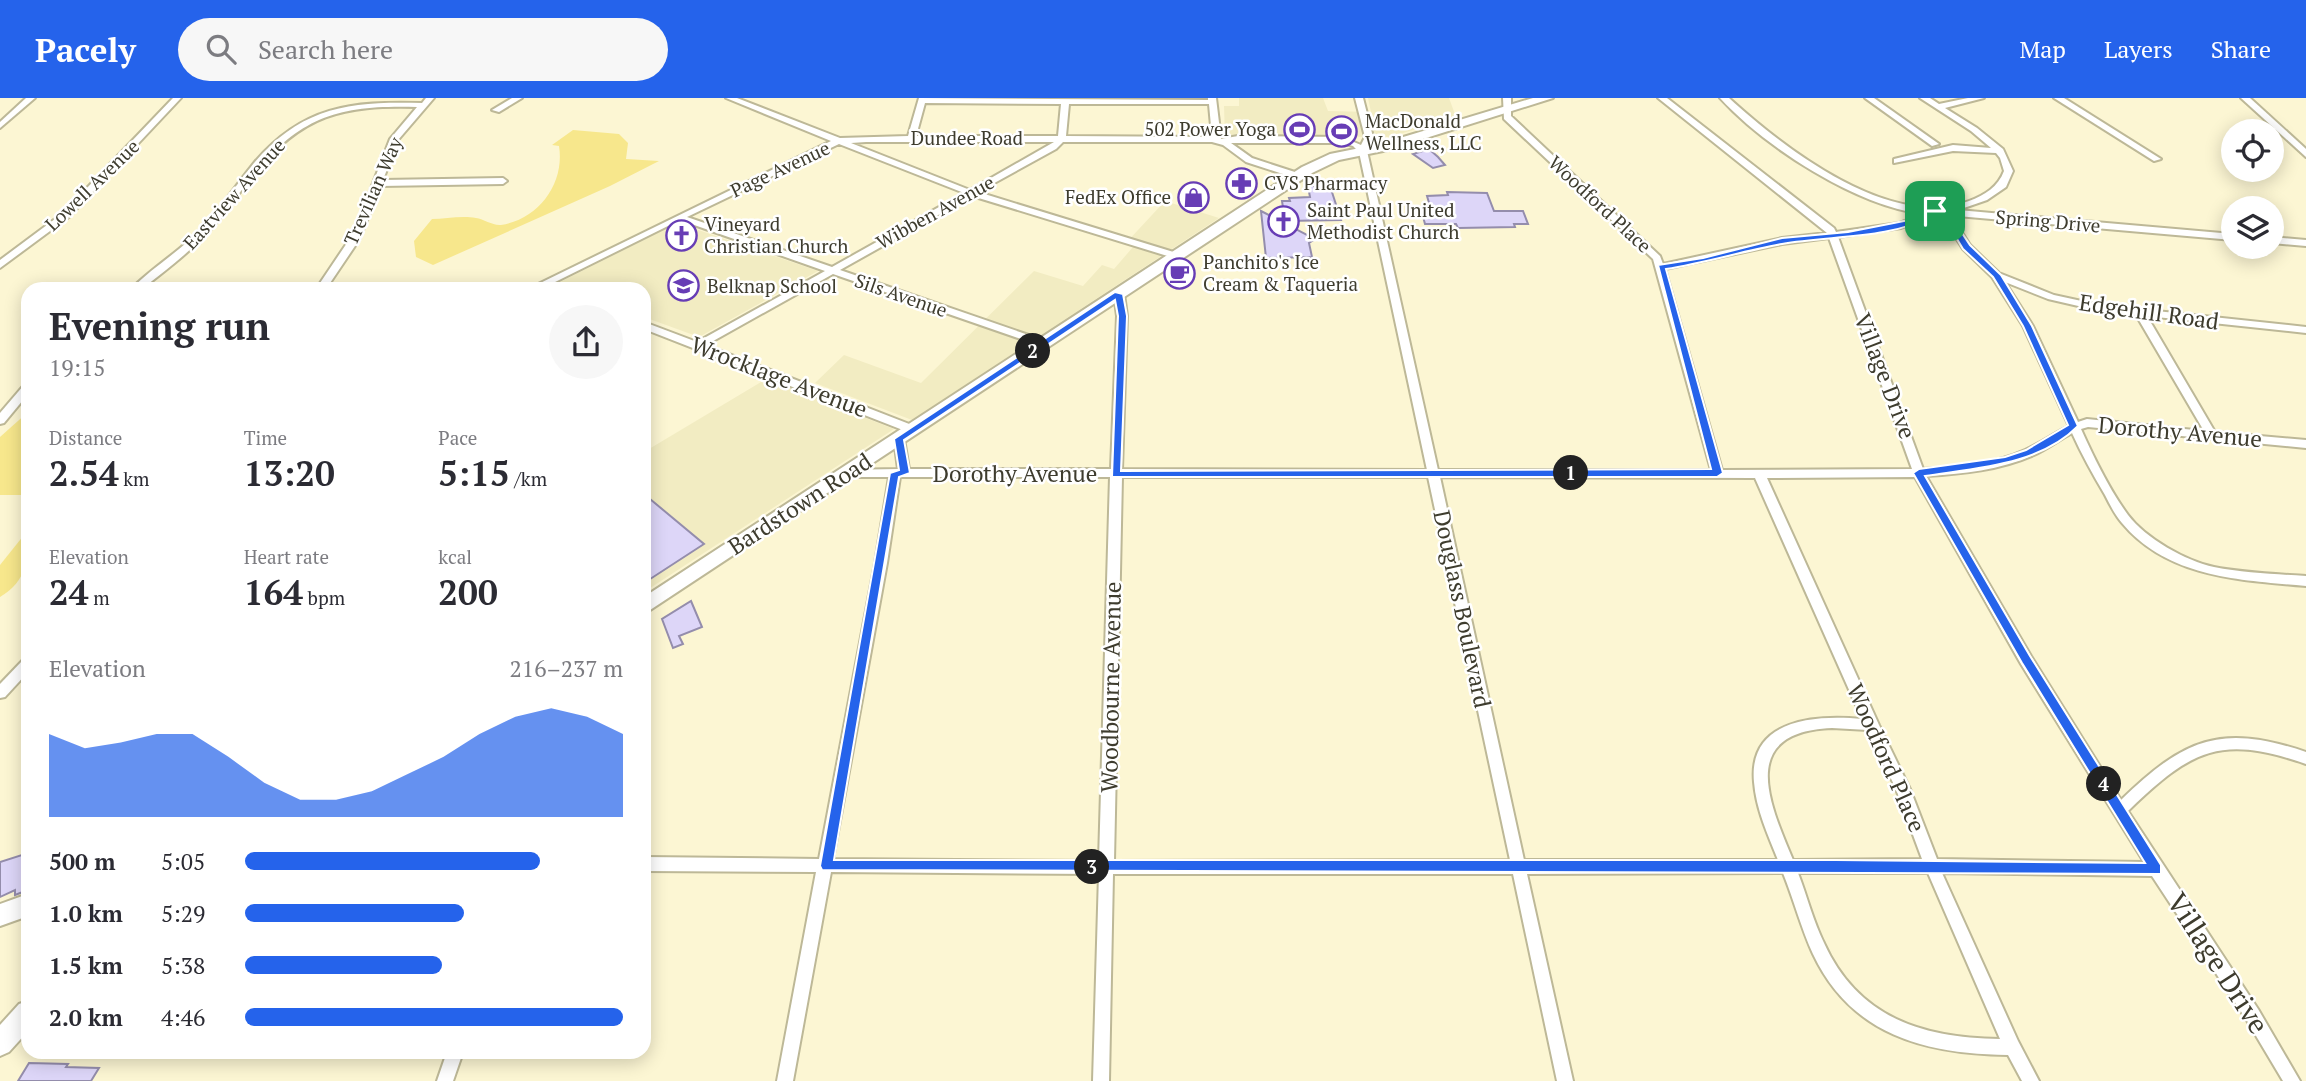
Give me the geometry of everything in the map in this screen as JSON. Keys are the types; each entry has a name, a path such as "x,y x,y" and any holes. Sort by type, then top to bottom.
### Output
{"main road":[{"name":"Bardstown Road","path":"651,602 1321,162 1507,104 1547,98"},
{"path":"0,915 21,908"},
{"path":"0,1043 21,1020"}],"street":[{"path":"0,126 31,98"},
{"name":"Lowell Avenue","path":"0,265 84,197 177,98"},
{"name":"Trevilian Way","path":"325,282 354,240 379,183 385,156 394,139 430,98"},
{"path":"496,110 518,98"},
{"name":"Dundee Road","path":"730,98 839,141 1062,138 1342,140 1356,144 1363,151"},
{"name":"Douglass Boulevard","path":"1359,98 1369,137 1363,151 1565,1081"},
{"name":"Village Drive","path":"1662,98 1827,226 1833,236 1919,473 2026,660 2292,1081"},
{"path":"1724,98 1766,134 1860,191 1899,205 1935,211 1966,205 1998,191 2006,184 2009,173 2007,162 2000,151 1984,137 1924,98"},
{"path":"1869,98 1935,144"},
{"path":"1937,107 1980,98"},
{"path":"2058,98 2157,159"},
{"path":"2245,98 2306,154"},
{"path":"911,139 923,99 1212,100 1218,140 1249,160 1298,176"},
{"path":"1062,138 1065,100"},
{"name":"Woodford Place","path":"1507,104 1507,117 1657,258 1717,473"},
{"name":"Eastview Avenue","path":"146,282 197,239 269,151 298,127 321,115 351,106 422,106"},
{"name":"Wibben Avenue","path":"697,346 1054,147 1062,138"},
{"path":"839,141 971,193 1177,256"},
{"name":"Page Avenue","path":"553,282 679,217 839,141"},
{"path":"1897,161 1953,148 2000,151"},
{"path":"379,183 503,181"},
{"path":"1935,211 1951,222 1966,247 1996,275 2028,326 2073,426 2124,519 2152,545 2178,559 2211,570 2243,576 2306,581"},
{"name":"Spring Drive","path":"1661,267 1703,261 1782,241 1833,236 1917,221 1935,211 2221,236"},
{"name":"Sils Avenue","path":"679,217 1045,344"},
{"path":"2284,241 2306,243"},
{"path":"0,251 16,253"},
{"name":"Edgehill Road","path":"1996,275 2051,297 2140,313 2306,330"},
{"name":"Woodbourne Avenue","path":"1101,1081 1122,316 1119,294"},
{"path":"2140,313 2213,435"},
{"name":"Wrocklage Avenue","path":"651,328 906,434"},
{"path":"0,420 21,395"},
{"name":"Dorothy Avenue","path":"846,473 1919,473 2006,461 2030,452 2073,426 2087,423 2306,444"},
{"path":"785,1081 906,434"},
{"name":"Woodford Place","path":"1759,473 1903,789 1932,866 2012,1047 2031,1081"},
{"path":"0,693 21,671"},
{"path":"1872,725 1838,722 1811,724 1779,736 1767,750 1760,770 1772,825 1820,953 1829,970 1857,1003 1883,1022 1925,1040 1953,1046 2012,1047"},
{"path":"2120,810 2148,782 2175,761 2208,745 2255,743 2306,758"},
{"path":"651,864 1108,867 1932,866 2157,870"},
{"path":"444,1081 452,1059"}],"shaded area":[{"path":"1239,98 1323,98 1328,111 1371,112 1368,98 1449,98 1456,117 1390,137 1225,136 1224,106 1239,106"},
{"path":"573,130 619,134 628,143 626,159 659,161 610,186 433,265 416,257 414,241 432,219 471,217 501,225 515,221 538,207 553,186 558,173 559,146 552,145"},
{"path":"1165,201 1219,218 912,420 815,383 844,355 921,383 1034,271 1083,286 1102,265 1114,269 1133,247 1125,244"},
{"path":"678,223 818,271 699,337 651,320 651,282 560,282"},
{"path":"766,379 894,429 651,587 651,448"},
{"path":"21,418 21,495 0,495 0,437"},
{"path":"21,539 21,576 0,597 0,565"}],"building":[{"path":"1429,149 1445,165 1433,168 1413,154"},
{"path":"1308,186 1330,186 1341,220 1285,221 1282,201 1310,197"},
{"path":"1447,192 1487,193 1494,211 1523,211 1528,224 1514,224 1515,227 1458,228 1456,224 1425,224 1422,213 1432,213 1427,196 1448,195"},
{"path":"1261,211 1315,239 1309,243 1312,257 1266,258"},
{"path":"651,500 704,544 651,578"},
{"path":"691,601 702,627 679,636 683,644 673,648 662,619"},
{"path":"21,855 21,893 15,895 15,890 0,897 0,862"},
{"path":"29,1063 99,1068 91,1081 18,1081"}],"place":[{"name":"502 Power Yoga","path":"1299,129"},
{"name":"MacDonald Wellness, LLC","path":"1342,132"},
{"name":"CVS Pharmacy","path":"1241,183"},
{"name":"FedEx Office","path":"1194,197"},
{"name":"Saint Paul United Methodist Church","path":"1284,221"},
{"name":"Vineyard Christian Church","path":"681,235"},
{"name":"Panchito's Ice Cream & Taqueria","path":"1180,273"},
{"name":"Belknap School","path":"684,286"}],"route":[{"path":"1935,211 1951,222 1966,247 1996,275 2028,326 2073,426 2030,452 2006,461 1919,473 2026,660 2157,870 1836,866 826,866 895,473 904,473 899,439 1119,294 1122,316 1116,474 1717,473 1661,267 1703,261 1798,238 1848,234 1917,221 1935,211"}]}
